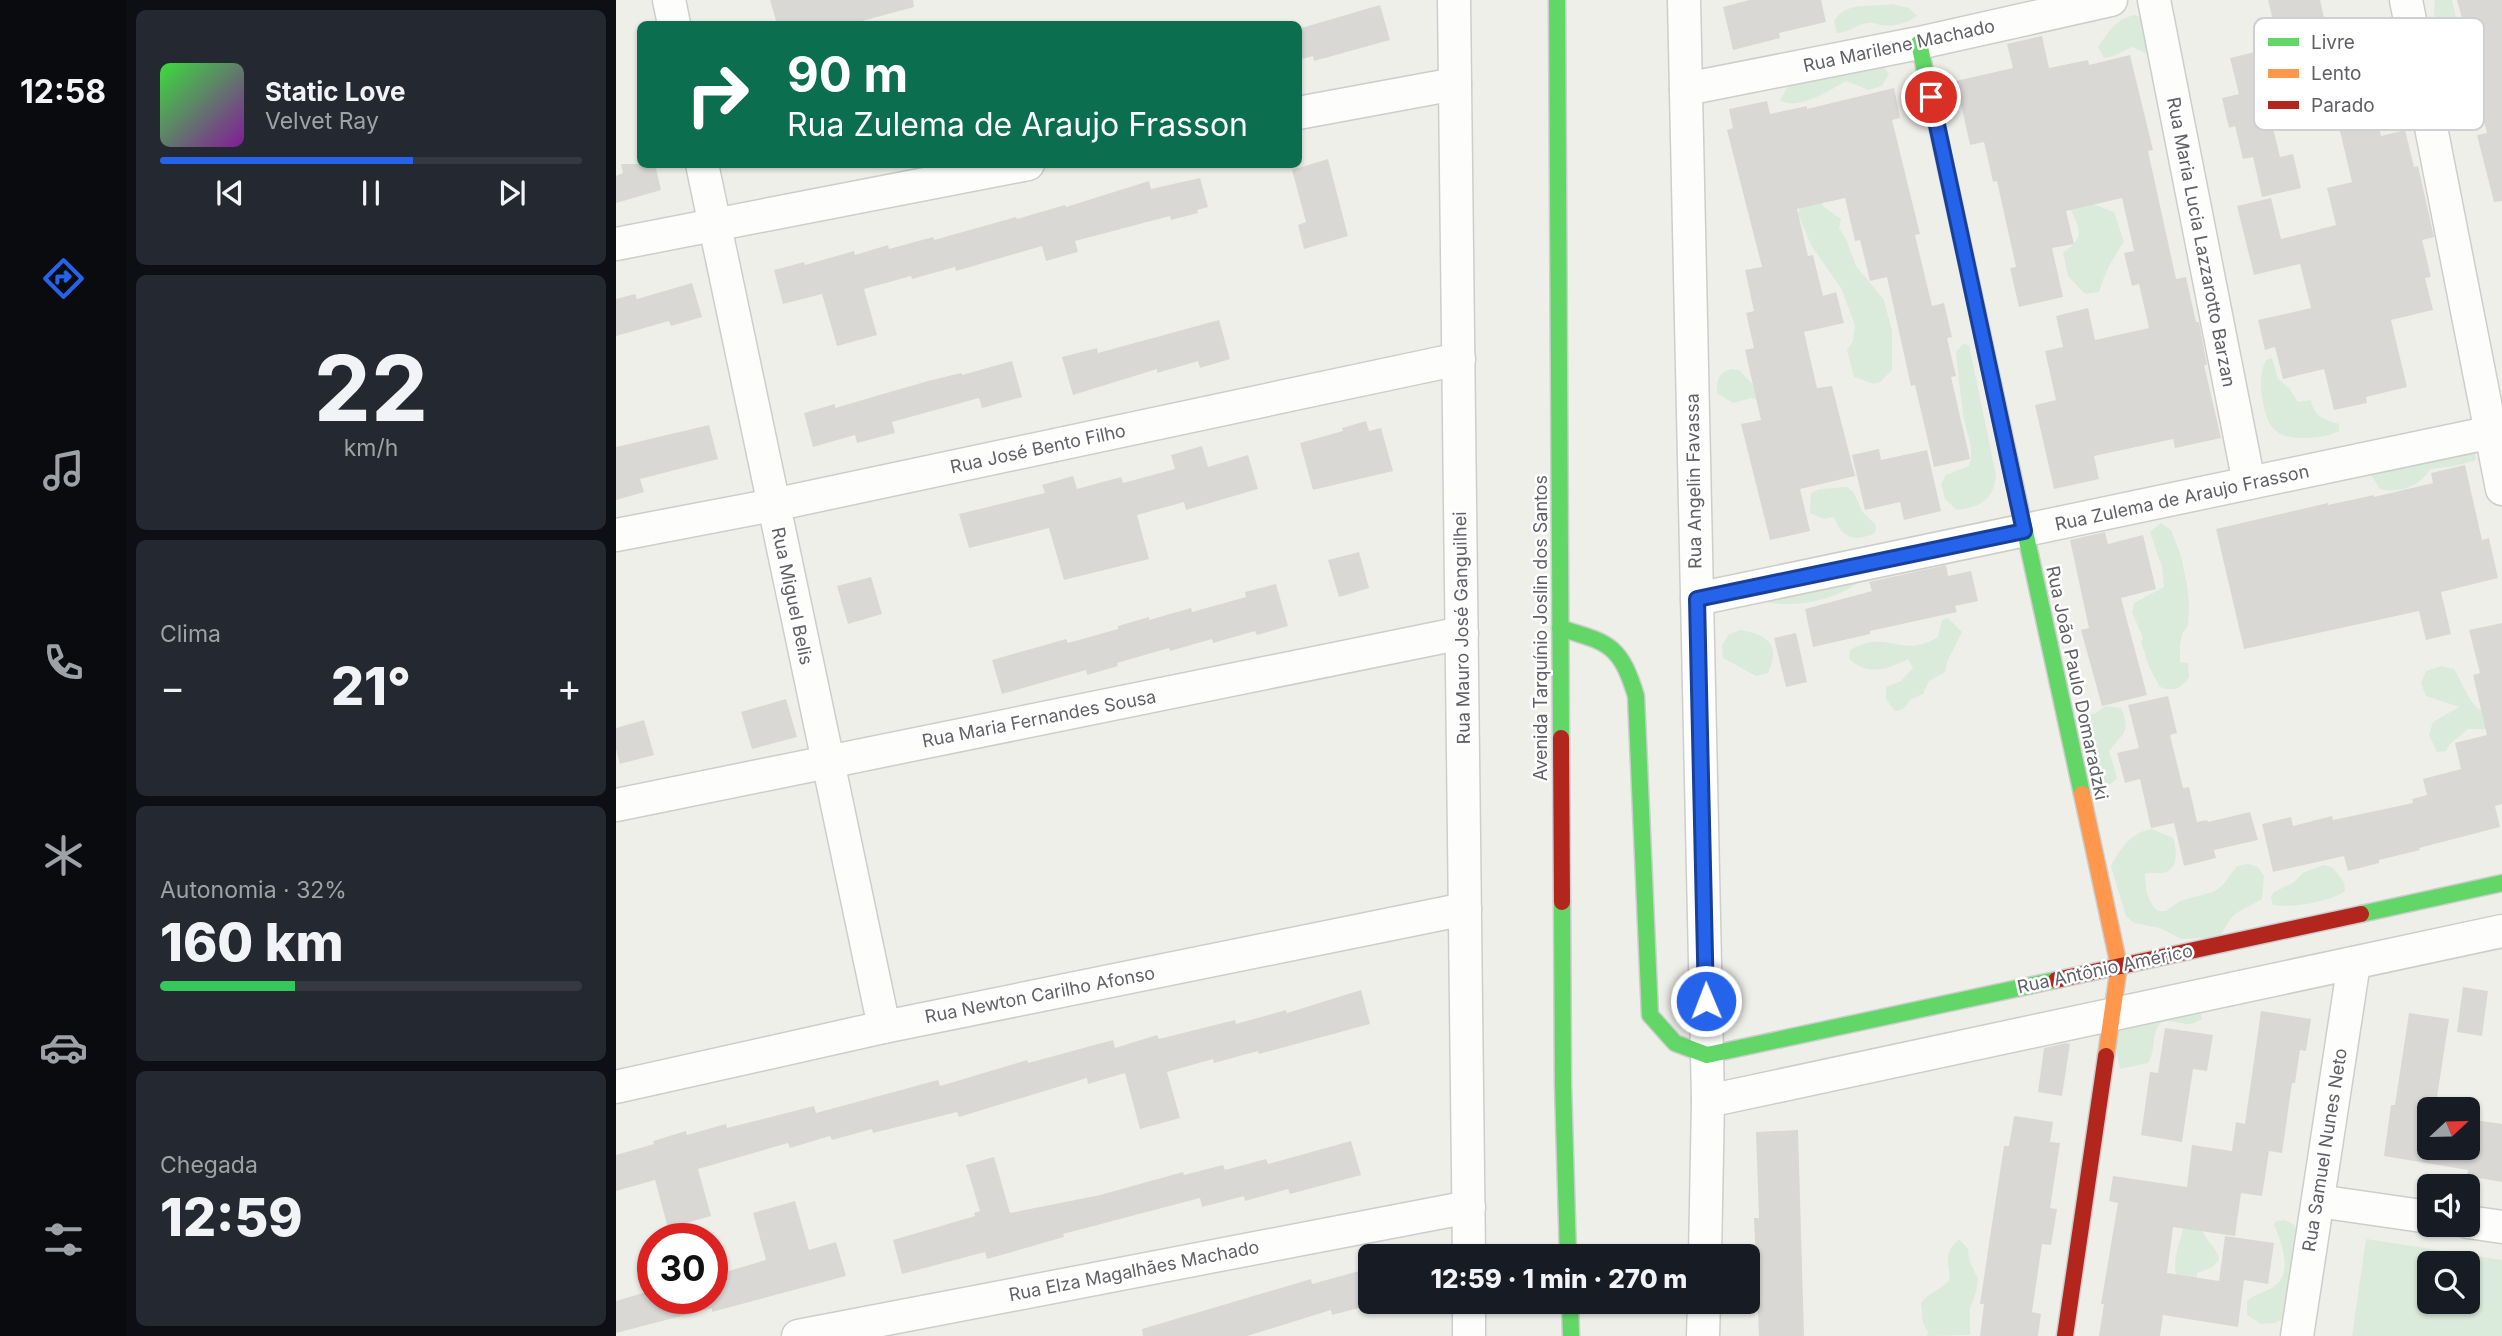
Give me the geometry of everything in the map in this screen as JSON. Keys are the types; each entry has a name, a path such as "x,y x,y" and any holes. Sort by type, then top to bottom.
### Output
{"street":[{"path":"669,0 673,21"},
{"name":"Rua Mauro José Ganguilhei","path":"1454,0 1469,1244"},
{"name":"Avenida Tarquínio Joslin dos Santos","path":"1557,0 1563,1071 1568,1244"},
{"name":"Rua Angelin Favassa","path":"1684,0 1708,1101 1705,1244"},
{"name":"Rua Marilene Machado","path":"1686,89 1919,43 2110,0"},
{"name":"Rua Maria Lucia Lazzarotto Barzan","path":"2154,0 2249,483"},
{"path":"2406,0 2410,18"},
{"name":"Rua João Paulo Domaradzki","path":"1919,43 2119,965 2065,1336"},
{"path":"1302,112 1455,84"},
{"path":"2433,130 2496,432 2502,489"},
{"name":"Rua Miguel Belis","path":"703,168 884,1027"},
{"path":"616,244 1007,168"},
{"name":"Rua José Bento Filho","path":"616,535 773,505 1459,359"},
{"name":"Rua Zulema de Araujo Frasson","path":"1697,599 2496,432"},
{"path":"1560,628 1609,643 1628,665 1636,696 1650,1015 1675,1043 1707,1055"},
{"name":"Rua Maria Fernandes Sousa","path":"616,805 1462,633"},
{"name":"Rua Antônio Américo","path":"1707,1055 2502,883"},
{"name":"Rua Newton Carilho Afonso","path":"616,1087 884,1027 1465,909"},
{"path":"1708,1101 2502,931"},
{"name":"Rua Samuel Nunes Neto","path":"2297,1336 2354,963"},
{"path":"2318,1201 2417,1215"},
{"name":"Rua Elza Magalhães Machado","path":"798,1336 1469,1207"},
{"path":"2480,1224 2502,1227"},
{"path":"1469,1314 1469,1336"},
{"path":"1570,1314 1571,1336"},
{"path":"1703,1336 1704,1314"}],"green space":[{"path":"2435,0 2452,0 2456,18 2435,18"},
{"path":"1892,4 1909,8 1917,16 1899,24 1885,26 1864,23 1837,33 1834,22 1845,10 1859,6"},
{"path":"2135,15 2144,19 2157,51 2148,54 2132,47 2104,58 2098,47 2117,23"},
{"path":"1882,65 1889,74 1882,86 1869,90 1846,81 1804,102 1787,103 1780,100 1790,83"},
{"path":"2088,186 2095,205 2114,212 2124,242 2109,266 2099,292 2085,294 2068,276 2063,252 2075,242 2079,232 2069,206"},
{"path":"1816,196 1824,207 1841,219 1839,228 1856,266 1884,300 1892,331 1892,370 1880,382 1874,384 1854,377 1847,350 1853,341 1855,325 1841,288 1811,245 1798,214 1804,197"},
{"path":"1963,344 1969,345 1996,475 1992,491 1984,501 1973,507 1957,510 1945,499 1941,484 1946,475 1969,466 1971,459 1956,352"},
{"path":"2272,358 2278,379 2289,388 2298,402 2311,400 2317,414 2339,424 2339,431 2320,437 2302,438 2284,435 2273,428 2264,407 2261,383 2266,360"},
{"path":"1731,369 1739,370 1753,385 1759,384 1760,401 1752,398 1733,403 1717,393 1719,378"},
{"path":"2474,446 2476,460 2430,469 2421,480 2402,489 2380,489 2371,475 2375,465"},
{"path":"1847,487 1854,493 1862,511 1876,525 1875,533 1850,537 1841,530 1834,517 1824,519 1810,513 1811,493 1820,489"},
{"path":"2161,523 2171,530 2181,556 2189,604 2188,626 2182,634 2180,644 2180,662 2188,663 2189,677 2180,687 2173,689 2160,687 2150,669 2141,642 2143,638 2132,612 2134,603 2164,587 2162,567 2150,532"},
{"path":"1849,576 1857,584 1836,595 1813,602 1766,602 1763,592"},
{"path":"1948,618 1962,632 1945,672 1929,681 1923,694 1911,699 1903,709 1895,711 1886,699 1886,687 1901,681 1913,668 1908,659 1886,668 1862,668 1849,658 1850,650 1874,642 1913,646 1925,643 1938,637 1942,620"},
{"path":"1741,630 1765,638 1770,643 1773,655 1768,673 1756,676 1723,658 1722,646 1729,634"},
{"path":"2441,666 2454,669 2471,701 2478,709 2484,710 2486,729 2468,729 2449,745 2446,751 2437,752 2429,735 2433,722 2459,707 2426,696 2421,683 2426,671"},
{"path":"2106,706 2121,708 2126,723 2124,732 2109,751 2117,778 2110,785 2102,786 2095,785 2076,715 2094,714"},
{"path":"2151,829 2173,838 2176,859 2168,871 2145,874 2147,894 2158,911 2166,911 2180,901 2213,892 2222,886 2237,866 2248,864 2258,867 2264,876 2262,899 2233,916 2220,937 2181,939 2160,928 2134,923 2126,916 2111,866 2131,838"},
{"path":"2323,865 2332,867 2344,882 2345,891 2310,903 2273,905 2271,897 2274,892 2293,883 2303,873"},
{"path":"2199,1006 2202,1019 2195,1023 2167,1021 2159,1025 2148,1063 2120,1069 2113,1032"},
{"path":"2285,1220 2294,1225 2301,1240 2285,1318 2275,1323 2261,1324 2247,1315 2247,1301 2274,1287 2282,1278 2284,1255 2274,1224 2276,1221"},
{"path":"2183,1226 2201,1226 2219,1260 2211,1268 2197,1273 2196,1295 2176,1275 2176,1256"},
{"path":"1959,1239 1968,1249 1969,1260 1978,1279 1970,1308 1970,1335 1927,1336 1921,1303 1949,1281 1948,1255"},
{"path":"2366,1239 2444,1251 2417,1251 2417,1314 2480,1314 2480,1257 2502,1260 2502,1336 2352,1336"}],"building":[{"path":"770,0 913,0 914,7 862,21 776,21"},
{"path":"1749,0 1821,0 1826,22 1779,33 1780,38 1733,50 1723,7"},
{"path":"2268,0 2320,0 2324,18 2272,18"},
{"path":"2457,0 2502,0 2502,201 2494,202 2477,135 2487,133 2484,122 2484,18 2462,18"},
{"path":"1380,5 1390,40 1314,61 1313,56 1302,59 1302,28"},
{"path":"2042,36 2049,68 2088,60 2089,65 2130,55 2153,150 2148,151 2176,279 2186,277 2196,322 2199,322 2207,365 2204,365 2221,438 2175,448 2173,439 2094,456 2099,479 2054,489 2035,405 2056,400 2045,351 2063,347 2056,316 2088,308 2095,340 2149,328 2139,284 2132,286 2124,253 2134,251 2122,198 2066,211 2074,244 2052,248 2063,297 2019,307 2010,268 2016,267 1997,181 1993,182 1984,142 1970,145 1956,81 2013,68 2007,44"},
{"path":"2254,52 2254,130 2274,130 2280,157 2293,154 2301,188 2262,197 2253,157 2243,159 2235,126 2229,128 2222,98 2239,94 2230,58"},
{"path":"1894,88 1900,118 1892,120 1920,234 1915,235 1932,306 1944,303 1952,337 1947,338 1956,376 1951,377 1970,459 1934,467 1915,385 1911,386 1887,277 1870,281 1860,240 1855,241 1845,198 1797,209 1808,256 1813,255 1823,296 1836,292 1844,323 1804,332 1817,388 1832,386 1855,476 1800,489 1810,531 1770,540 1741,424 1761,420 1745,350 1754,348 1746,313 1754,311 1745,270 1762,267 1727,130 1733,128 1729,109 1767,101 1770,114 1807,106 1807,109"},
{"path":"2340,130 2380,130 2381,136 2405,130 2414,167 2418,166 2434,237 2422,240 2431,277 2425,278 2433,310 2391,320 2407,387 2366,397 2367,403 2334,410 2324,369 2283,379 2275,347 2265,350 2258,320 2311,308 2300,264 2254,275 2237,206 2271,198 2281,239 2336,225 2327,188 2352,182"},
{"path":"1328,159 1348,236 1304,249 1298,225 1306,222 1292,170"},
{"path":"621,164 637,164 637,168 656,168 661,190 616,203 616,176 623,173"},
{"path":"1200,178 1208,207 1197,210 1198,213 1171,220 1170,216 1075,241 1078,252 1046,261 1042,246 956,271 955,267 864,289 877,335 837,346 822,294 783,304 774,270 804,262 805,265 854,251 855,255 888,245 889,249 933,237 934,240 1016,217 1017,219 1065,205 1066,207 1149,181 1151,189"},
{"path":"692,283 702,317 671,326 669,321 616,336 616,299 635,294 637,299"},
{"path":"1219,320 1230,359 1200,368 1198,361 1157,373 1157,369 1073,395 1062,357 1097,348 1098,353"},
{"path":"1012,361 1022,397 982,408 979,398 892,422 895,433 857,443 855,435 813,447 804,413 835,404 835,408 928,381"},
{"path":"1366,421 1369,431 1381,428 1393,471 1313,490 1300,443 1343,431 1342,428"},
{"path":"709,425 718,459 640,479 644,492 616,500 616,447"},
{"path":"1202,446 1208,467 1248,455 1258,489 1186,510 1184,502 1137,515 1149,559 1064,580 1049,528 969,548 959,514 1045,493 1042,485 1073,476 1077,489 1121,477 1123,483 1175,469 1171,455"},
{"path":"1879,449 1881,460 1927,450 1941,511 1904,520 1900,502 1865,510 1852,455"},
{"path":"2465,465 2482,540 2489,538 2498,578 2441,592 2451,634 2426,640 2419,611 2244,649 2216,529 2328,503 2374,497 2433,483 2431,473"},
{"path":"2105,532 2108,544 2143,535 2156,589 2121,598 2147,695 2102,706 2081,630 2089,628 2070,540"},
{"path":"1359,552 1369,588 1339,597 1328,560"},
{"path":"1946,565 1948,576 1971,571 1978,601 1955,606 1957,612 1813,647 1805,609 1872,591 1869,582"},
{"path":"871,577 882,614 848,624 837,586"},
{"path":"1276,584 1288,626 1257,635 1255,631 1213,643 1212,639 1170,651 1169,648 1087,675 1086,670 1002,694 992,660 1066,639 1068,643 1149,617 1149,620 1191,608 1192,612 1246,597 1245,592"},
{"path":"2502,623 2502,804 2495,806 2500,827 2419,848 2420,850 2348,871 2344,856 2273,872 2262,824 2291,817 2293,826 2332,816 2333,820 2413,803 2412,799 2427,795 2423,779 2461,769 2455,743 2487,735 2473,675 2480,673 2469,630"},
{"path":"1796,633 1807,682 1786,687 1774,638"},
{"path":"2168,696 2177,733 2170,735 2183,788 2189,787 2197,822 2250,812 2258,840 2214,850 2216,858 2184,866 2174,823 2151,828 2140,779 2125,783 2117,753 2139,748 2128,705"},
{"path":"786,699 797,737 752,749 741,712"},
{"path":"644,720 654,755 620,764 616,749 616,728"},
{"path":"2463,987 2488,991 2482,1036 2457,1032"},
{"path":"1361,990 1370,1024 1259,1054 1258,1051 1214,1063 1213,1059 1167,1072 1180,1118 1140,1129 1125,1073 1088,1084 1087,1078 959,1117 957,1112 873,1133 872,1129 832,1140 830,1136 790,1148 788,1143 698,1169 711,1216 686,1223 667,1223 655,1180 616,1191 616,1155 686,1131 687,1135 726,1124 727,1128 814,1106 816,1113 938,1080 940,1086 1027,1060 1028,1063 1113,1040 1115,1048 1157,1035 1159,1039 1235,1020 1236,1024 1286,1010 1287,1013"},
{"path":"2261,1011 2311,1019 2306,1051 2300,1050 2295,1083 2292,1083 2282,1153 2269,1151 2262,1196 2241,1193 2235,1236 2173,1227 2167,1273 2219,1281 2225,1236 2274,1243 2268,1284 2244,1280 2238,1327 2163,1315 2160,1336 2099,1336 2104,1304 2101,1304 2118,1203 2109,1201 2113,1176 2187,1187 2192,1145 2232,1151 2236,1122 2245,1124"},
{"path":"2409,1013 2449,1019 2437,1097 2417,1097 2417,1160 2480,1160 2480,1121 2502,1124 2502,1182 2480,1178 2480,1174 2467,1174 2468,1170 2384,1156 2391,1105 2395,1105"},
{"path":"2165,1028 2213,1035 2207,1071 2193,1069 2182,1142 2141,1135 2150,1072 2158,1073"},
{"path":"2070,1044 2062,1096 2038,1092 2044,1048"},
{"path":"2014,1116 2053,1122 2050,1142 2060,1143 2050,1208 2057,1209 2051,1245 2042,1244 2032,1312 2041,1314 2038,1336 1980,1336 1984,1304 1980,1304 2004,1146 2009,1146"},
{"path":"1798,1130 1804,1336 1759,1336 1760,1244 1755,1244 1754,1218 1759,1218 1756,1132"},
{"path":"1351,1141 1361,1175 1290,1194 1288,1189 1245,1201 1244,1196 1202,1207 1200,1198 1063,1234 1064,1237 987,1259 985,1252 902,1274 893,1240 975,1216 974,1213 980,1211 966,1165 994,1157 1010,1213 1100,1195 1183,1172 1184,1175 1223,1165 1225,1170 1266,1159 1268,1164"},
{"path":"795,1201 809,1250 836,1242 846,1276 728,1308 728,1271 766,1260 753,1213"},
{"path":"1358,1271 1358,1308 1332,1315 1331,1310 1247,1336 1143,1336 1142,1329 1311,1279 1312,1284"},
{"path":"637,1295 637,1314 689,1314 616,1333 616,1301"}],"traffic: fast":[{"path":"1557,0 1561,738"},
{"path":"1919,43 2082,794"},
{"path":"1560,628 1601,642 1610,648 1624,666 1636,696 1650,1015 1675,1043 1707,1055 2056,980"},
{"path":"2361,914 2502,883"},
{"path":"1562,902 1568,1244"},
{"path":"1570,1314 1571,1336"}],"traffic: slow":[{"path":"2082,794 2119,966 2106,1056"}],"traffic: jam":[{"path":"1561,738 1562,902"},
{"path":"2056,980 2361,914"},
{"path":"2065,1336 2106,1056"}],"route":[{"path":"1706,1001 1697,599 2024,531 1931,97"}]}
